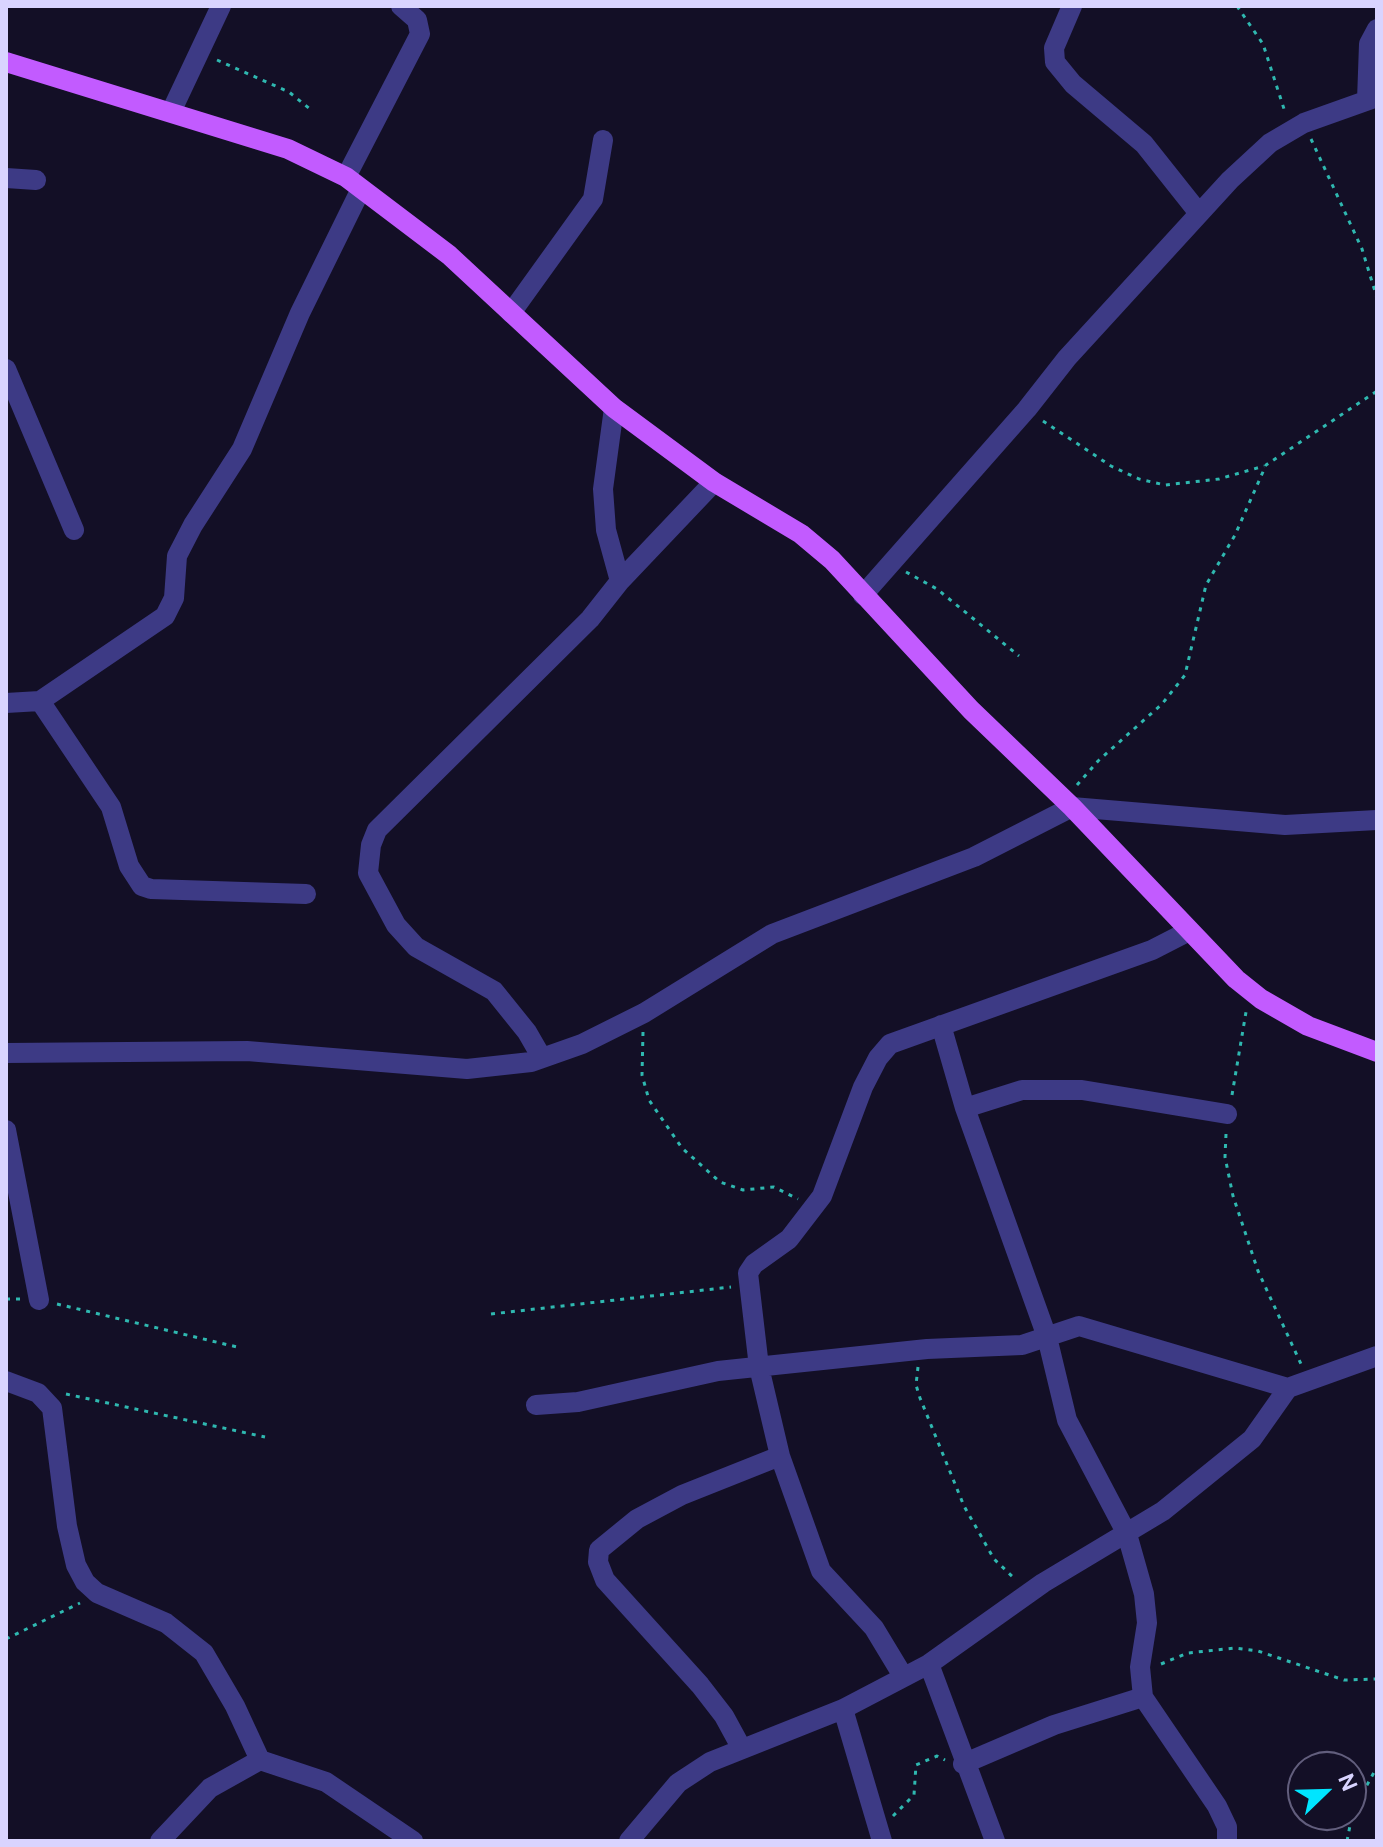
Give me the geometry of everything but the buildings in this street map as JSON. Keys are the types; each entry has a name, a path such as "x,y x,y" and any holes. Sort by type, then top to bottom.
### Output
{"main road":[{"path":"6,62 288,149 354,183 449,255 614,408 714,482 801,534 1189,931 1261,999 1308,1026 1377,1052"}],"street":[{"path":"171,112 221,6"},
{"path":"6,703 40,701 165,616 174,598 177,556 193,525 242,449 420,34 417,20 401,6"},
{"path":"1072,6 1054,48 1055,62 1073,84 1144,144 1198,212"},
{"path":"863,595 1027,409 1067,358 1198,212 1270,143 1298,127 1372,98 1369,44 1377,29"},
{"path":"511,313 593,199 603,140"},
{"path":"6,178 36,180"},
{"path":"6,369 74,530"},
{"path":"614,408 603,489 606,530 620,581"},
{"path":"542,1058 527,1032 494,991 416,947 396,925 368,873 371,845 377,830 590,619 620,581 714,482"},
{"path":"40,701 111,807 129,866 142,886 151,889 306,894"},
{"path":"6,1053 247,1051 467,1069 542,1058 582,1044 644,1013 772,934 974,857 1068,804 1285,825 1377,820"},
{"path":"903,1676 874,1628 821,1571 780,1456 759,1367 747,1286 754,1264 789,1239 813,1208 830,1180 852,1116 878,1058 890,1044 1152,950 1189,931"},
{"path":"941,1025 965,1108 1047,1337 1067,1420 1127,1534 1144,1594 1147,1623 1140,1667 1143,1697 1217,1806 1227,1827 1227,1841"},
{"path":"965,1108 1022,1090 1082,1090 1227,1114"},
{"path":"6,1130 39,1300"},
{"path":"536,1405 578,1402 718,1371 927,1349 1005,1347 1079,1326 1288,1388"},
{"path":"629,1841 678,1783 710,1762 843,1709 929,1664 1030,1593 1163,1511 1252,1439 1288,1388 1308,1378 1377,1356"},
{"path":"6,1381 38,1393 52,1408 67,1526 76,1565 85,1582 97,1593 166,1623 204,1653 235,1706 260,1760 326,1782 413,1841"},
{"path":"742,1749 724,1716 700,1685 605,1580 598,1562 599,1550 637,1519 682,1495 780,1456"},
{"path":"929,1664 963,1764 995,1841"},
{"path":"963,1764 1054,1725 1143,1697"},
{"path":"843,1709 880,1835"},
{"path":"160,1841 210,1788 260,1760"}],"path":[{"path":"1237,6 1263,44 1298,127 1362,249 1377,298"},
{"path":"199,52 289,92 310,109"},
{"path":"1027,409 1080,447 1139,479 1165,485 1192,483 1266,465 1377,391"},
{"path":"1068,804 1098,761 1162,704 1185,675 1206,585 1235,535 1266,465"},
{"path":"889,563 937,589 1019,656"},
{"path":"1251,989 1239,1070 1227,1114 1225,1157 1233,1196 1258,1271 1308,1378"},
{"path":"644,1013 642,1075 649,1100 682,1148 720,1182 743,1190 774,1187 813,1208"},
{"path":"491,1314 747,1286"},
{"path":"6,1299 39,1300 237,1347"},
{"path":"927,1349 917,1371 916,1385 953,1480 994,1559 1030,1593"},
{"path":"38,1393 78,1395 265,1437"},
{"path":"6,1639 51,1619 97,1593"},
{"path":"1140,1667 1157,1666 1188,1653 1235,1648 1258,1651 1344,1680 1377,1679"},
{"path":"880,1835 914,1795 913,1772 922,1760 937,1756 951,1764 963,1764"},
{"path":"1347,1841 1353,1810 1377,1767"}]}
